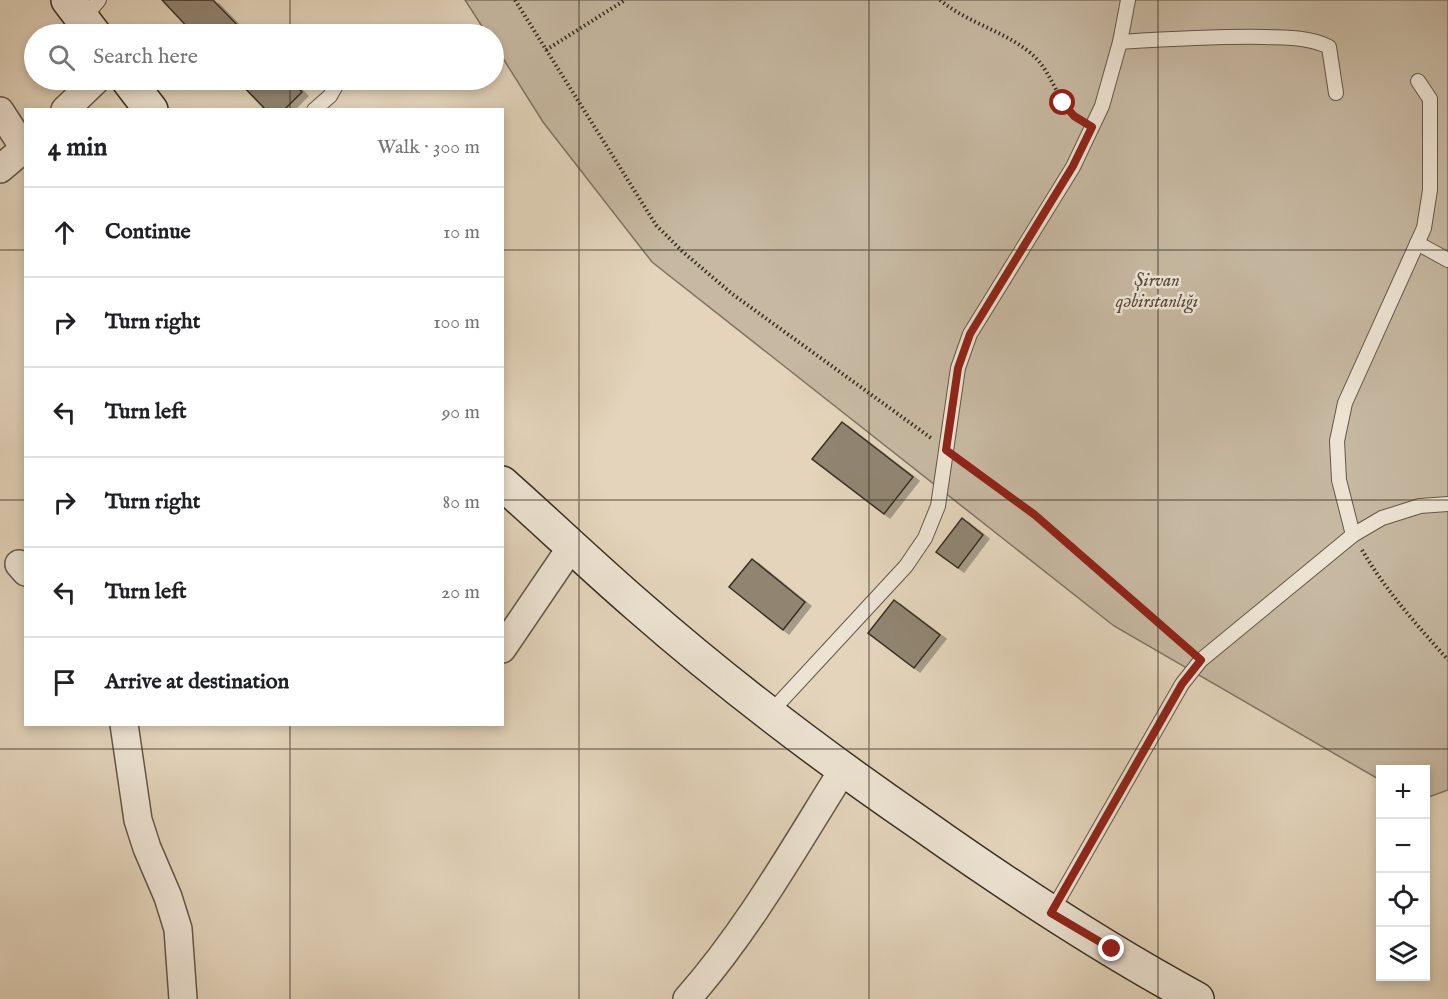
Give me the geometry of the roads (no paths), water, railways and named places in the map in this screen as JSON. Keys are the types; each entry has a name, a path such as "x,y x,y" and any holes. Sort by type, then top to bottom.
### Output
{"main road":[{"path":"136,90 149,108"},
{"path":"504,485 636,605 769,714 843,770 1051,913 1197,999"}],"street":[{"path":"67,108 86,90"},
{"path":"0,111 24,147"},
{"path":"0,169 24,149"},
{"path":"504,646 572,546"},
{"path":"124,726 138,820 178,929 183,999"},
{"path":"687,999 758,903 843,770"}],"lane":[{"path":"769,714 906,566 925,538 938,506 958,368 970,334 1073,166 1092,127 1101,106 1120,42 1128,0"},
{"path":"1120,42 1232,36 1319,41 1329,47 1336,93"},
{"path":"1353,535 1339,480 1337,441 1345,403 1424,228 1430,190 1430,99 1418,81"},
{"path":"316,108 333,90"},
{"path":"1417,243 1448,260"},
{"path":"1051,913 1182,684 1201,660 1353,535 1382,518 1420,506 1448,504"}],"park label":[{"name":"Şirvan qəbirstanlığı","path":"1157,290"}]}
